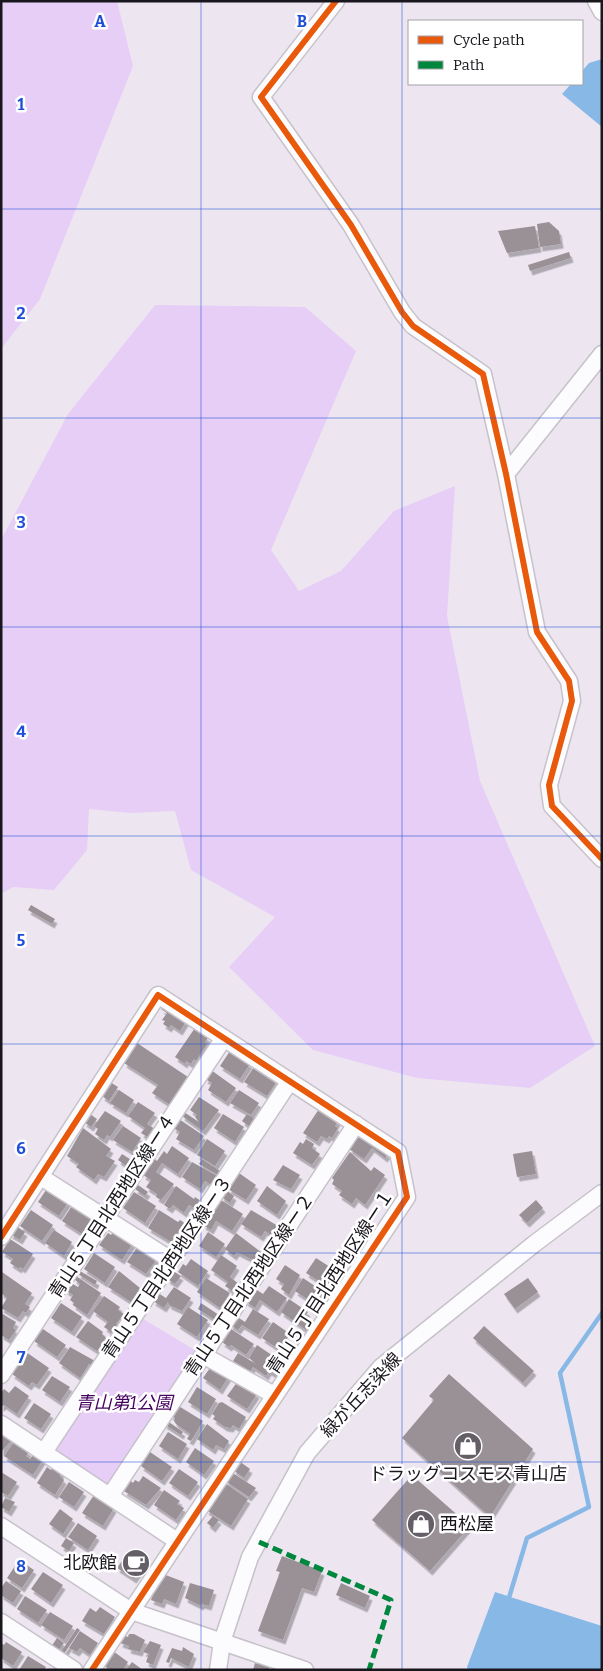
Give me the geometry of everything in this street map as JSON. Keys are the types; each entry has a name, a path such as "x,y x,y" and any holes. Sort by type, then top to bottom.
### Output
{"street":[{"path":"336,1 261,97 351,225 413,326 483,374 506,474 537,632 569,681 572,701 549,785 552,806 602,859"},
{"path":"596,1 602,12"},
{"path":"506,474 602,354"},
{"name":"青山５丁目北西地区線ー１","path":"41,1177 158,995 398,1152 407,1197 92,1670"},
{"name":"青山５丁目北西地区線ー４","path":"1,1375 224,1038"},
{"name":"青山５丁目北西地区線ー３","path":"44,1452 290,1081"},
{"name":"青山５丁目北西地区線ー２","path":"110,1496 356,1124"},
{"path":"1,1237 41,1177 171,1260"},
{"name":"緑が丘志染線","path":"218,1670 222,1642 250,1557 307,1453 381,1367 534,1244 602,1193"},
{"path":"203,1355 274,1395"},
{"path":"1,1424 177,1541"},
{"path":"1,1526 131,1611 222,1642 281,1667 305,1670"},
{"path":"1,1622 74,1670"}],"green space":[{"path":"1,1 117,1 133,66 40,299 1,349"},
{"path":"155,305 305,307 356,351 271,550 299,591 341,571 394,511 455,486 447,616 480,781 595,1046 530,1088 417,1078 313,1050 229,967 275,917 191,870 175,811 130,813 89,809 87,850 54,890 13,887 1,894 1,540 68,414"},
{"name":"青山第1公園","path":"135,1314 203,1355 110,1496 44,1452"}],"water":[{"path":"602,59 602,127 562,94 570,85 583,85 583,70 589,63"},
{"path":"495,1592 602,1626 602,1670 468,1670 467,1667"}],"building":[{"path":"549,222 559,231 561,244 540,247 537,224"},
{"path":"535,226 539,248 507,253 498,231"},
{"path":"569,252 571,258 530,271 528,265"},
{"path":"31,905 55,919 52,924 28,910"},
{"path":"169,1008 187,1020 180,1031 171,1025 169,1028 163,1024 165,1021 162,1020 167,1013 161,1009"},
{"path":"197,1025 206,1032 204,1035 208,1038 205,1042 207,1044 196,1061 194,1059 191,1064 186,1061 185,1064 175,1057"},
{"path":"137,1043 188,1077 170,1105 152,1093 158,1085 124,1063"},
{"path":"230,1051 250,1064 240,1079 220,1066"},
{"path":"254,1067 277,1081 267,1096 244,1082"},
{"path":"211,1070 236,1088 226,1102 208,1090 212,1083 205,1079"},
{"path":"110,1082 118,1087 109,1101 102,1096"},
{"path":"119,1090 134,1100 126,1113 110,1103"},
{"path":"239,1090 259,1103 251,1115 230,1103"},
{"path":"199,1097 219,1110 203,1131 182,1116 184,1112 199,1122 195,1117 197,1115 190,1110"},
{"path":"138,1102 155,1113 147,1124 155,1129 149,1138 141,1133 145,1128 128,1116"},
{"path":"319,1109 338,1121 335,1126 338,1128 332,1138 329,1136 327,1139 321,1136 317,1142 303,1133"},
{"path":"105,1111 121,1121 110,1137 107,1135 104,1140 95,1134 98,1129 94,1126"},
{"path":"90,1114 97,1119 91,1127 84,1122"},
{"path":"223,1114 244,1127 235,1142 214,1128"},
{"path":"247,1114 255,1119 250,1127 242,1121"},
{"path":"179,1119 204,1136 194,1150 176,1139 180,1132 173,1128"},
{"path":"123,1126 141,1138 132,1152 113,1140"},
{"path":"83,1128 111,1149 106,1156 115,1161 104,1177 98,1174 94,1180 76,1167 79,1164 67,1156"},
{"path":"364,1137 388,1154 385,1158 372,1148 364,1159 349,1149 356,1138"},
{"path":"207,1139 225,1151 215,1166 197,1155"},
{"path":"306,1139 314,1144 312,1148 320,1154 312,1165 293,1153 300,1142 303,1144"},
{"path":"172,1146 189,1158 178,1174 162,1163 156,1172 174,1184 161,1200 156,1197 157,1194 146,1187 151,1180 143,1175 154,1158 157,1161 164,1151 167,1154"},
{"path":"532,1151 536,1174 517,1177 513,1154"},
{"path":"350,1152 371,1171 374,1167 385,1175 365,1205 356,1198 352,1204 339,1195 342,1191 332,1184 334,1180 332,1178"},
{"path":"122,1154 133,1161 129,1168 118,1160"},
{"path":"202,1159 220,1171 218,1175 199,1164"},
{"path":"192,1162 217,1176 211,1185 205,1181 200,1189 182,1177"},
{"path":"283,1165 300,1175 291,1189 273,1180"},
{"path":"239,1173 256,1185 246,1200 228,1189"},
{"path":"138,1185 148,1192 145,1196 135,1189"},
{"path":"176,1186 194,1199 195,1197 201,1201 195,1209 189,1205 184,1213 173,1205 170,1209 164,1205"},
{"path":"267,1186 286,1201 277,1215 257,1201"},
{"path":"48,1187 69,1201 59,1216 38,1202"},
{"path":"226,1190 234,1196 230,1203 221,1197"},
{"path":"134,1192 156,1206 145,1223 123,1208"},
{"path":"221,1200 243,1214 232,1231 216,1221 211,1230 203,1225"},
{"path":"536,1200 543,1208 527,1223 519,1215"},
{"path":"77,1205 90,1214 88,1217 92,1219 82,1234 62,1221 72,1206 75,1208"},
{"path":"31,1210 53,1225 42,1241 20,1226"},
{"path":"159,1210 178,1222 180,1220 186,1224 171,1242 148,1228"},
{"path":"251,1210 278,1226 271,1235 265,1231 261,1237 241,1224"},
{"path":"16,1226 25,1232 20,1240 10,1234"},
{"path":"54,1230 72,1242 64,1256 45,1243"},
{"path":"114,1231 133,1243 122,1260 99,1245 108,1233 111,1235"},
{"path":"208,1232 225,1244 216,1257 199,1246"},
{"path":"236,1233 261,1252 255,1261 237,1252 234,1256 225,1249"},
{"path":"10,1239 33,1254 23,1269 20,1267 19,1269 10,1263 13,1259 2,1252"},
{"path":"138,1246 157,1259 146,1274 127,1262"},
{"path":"342,1249 346,1252 328,1279 334,1285 331,1289 306,1273 316,1258 330,1267"},
{"path":"94,1253 115,1267 105,1283 84,1269"},
{"path":"221,1255 237,1266 230,1277 239,1284 234,1292 225,1286 228,1282 211,1270"},
{"path":"191,1259 208,1271 198,1286 178,1272 183,1264 186,1266"},
{"path":"285,1265 300,1275 289,1295 281,1289 284,1284 276,1279"},
{"path":"80,1271 97,1281 95,1285 78,1274"},
{"path":"119,1271 140,1288 131,1302 108,1287"},
{"path":"173,1271 181,1276 175,1284 167,1279"},
{"path":"2,1272 32,1293 25,1304 30,1307 26,1313 23,1311 18,1318 1,1308 7,1298 1,1293"},
{"path":"76,1276 101,1293 87,1315 73,1305 74,1303 70,1300 73,1295 65,1290 71,1283 78,1287 80,1284 74,1279"},
{"path":"206,1278 230,1293 220,1308 197,1292"},
{"path":"303,1278 321,1290 315,1299 322,1304 317,1313 309,1308 313,1303 295,1291"},
{"path":"528,1278 538,1292 515,1309 504,1294"},
{"path":"269,1286 287,1298 277,1312 260,1300 255,1308 245,1301 254,1288 263,1294"},
{"path":"174,1287 191,1298 182,1311 169,1305 168,1302 164,1308 153,1301 158,1293 166,1298"},
{"path":"104,1296 120,1307 118,1310 124,1314 116,1324 119,1326 114,1334 104,1327 108,1322 93,1311"},
{"path":"289,1299 308,1312 305,1316 312,1321 306,1330 281,1312"},
{"path":"61,1303 82,1317 72,1332 51,1318"},
{"path":"201,1303 219,1315 215,1320 198,1309"},
{"path":"188,1307 208,1320 197,1337 177,1324"},
{"path":"253,1309 269,1319 258,1335 242,1325 238,1330 230,1325 236,1316 245,1322"},
{"path":"1,1313 16,1322 13,1328 16,1330 9,1340 1,1335"},
{"path":"88,1321 103,1332 102,1334 106,1338 97,1351 76,1337"},
{"path":"273,1322 286,1331 284,1335 288,1337 280,1350 262,1338"},
{"path":"484,1326 534,1371 523,1383 473,1338"},
{"path":"43,1329 66,1345 57,1357 34,1341"},
{"path":"231,1329 254,1344 246,1355 231,1345 229,1347 222,1342"},
{"path":"257,1345 282,1362 274,1374 269,1371 266,1376 253,1367 250,1372 233,1361 238,1353 256,1364 249,1358"},
{"path":"70,1347 95,1361 92,1366 89,1364 80,1378 59,1363"},
{"path":"26,1352 49,1368 37,1385 32,1382 29,1386 12,1374"},
{"path":"212,1365 229,1376 220,1390 203,1378"},
{"path":"449,1374 533,1449 490,1517 402,1438 434,1400 429,1396"},
{"path":"52,1376 70,1387 60,1402 42,1390"},
{"path":"238,1381 257,1394 247,1409 227,1396"},
{"path":"15,1386 29,1396 17,1414 4,1405 1,1407 1,1393 4,1389 9,1393"},
{"path":"197,1387 216,1399 207,1414 188,1402"},
{"path":"222,1402 246,1417 239,1429 233,1425 231,1428 225,1427 213,1419 215,1416 212,1414 219,1403"},
{"path":"34,1403 51,1414 41,1429 24,1418"},
{"path":"177,1405 203,1421 191,1441 187,1439 190,1434 176,1424 175,1418 170,1415"},
{"path":"166,1420 183,1432 181,1435 164,1424"},
{"path":"207,1424 229,1441 224,1449 216,1445 213,1450 197,1439"},
{"path":"168,1432 187,1444 178,1459 159,1446"},
{"path":"6,1433 14,1438 1,1452 1,1434 4,1436"},
{"path":"14,1442 29,1452 26,1456 30,1459 35,1452 44,1458 33,1475 4,1456"},
{"path":"195,1448 214,1461 204,1475 186,1462"},
{"path":"150,1452 172,1467 162,1481 141,1466"},
{"path":"239,1461 250,1469 244,1478 233,1470"},
{"path":"47,1467 51,1470 53,1467 62,1472 60,1476 64,1480 55,1495 37,1483"},
{"path":"179,1469 198,1482 188,1496 169,1483"},
{"path":"1,1472 17,1482 8,1496 1,1492"},
{"path":"231,1472 256,1488 249,1497 225,1481"},
{"path":"412,1475 470,1526 430,1571 372,1520"},
{"path":"143,1476 161,1488 146,1505 124,1491 131,1481 133,1483 135,1480 139,1482"},
{"path":"69,1482 84,1492 74,1507 59,1497"},
{"path":"225,1483 248,1499 231,1526 206,1510"},
{"path":"164,1490 180,1501 177,1504 184,1508 176,1520 154,1505"},
{"path":"94,1495 114,1508 103,1526 82,1513"},
{"path":"5,1498 15,1502 9,1512 1,1507"},
{"path":"60,1509 73,1519 63,1534 49,1524"},
{"path":"213,1516 219,1520 213,1528 207,1523"},
{"path":"78,1523 97,1536 88,1550 68,1537"},
{"path":"66,1538 74,1543 69,1551 61,1546"},
{"path":"126,1555 143,1566 134,1579 117,1568"},
{"path":"282,1556 322,1571 314,1592 302,1588 283,1640 258,1631 280,1572 276,1571"},
{"path":"19,1560 34,1570 22,1588 7,1578"},
{"path":"43,1572 63,1585 51,1603 31,1589"},
{"path":"163,1574 184,1582 176,1604 164,1599 162,1604 151,1600 158,1581 160,1582"},
{"path":"6,1581 21,1591 13,1603 1,1595 1,1588"},
{"path":"190,1583 214,1590 209,1606 202,1604 201,1606 185,1598"},
{"path":"341,1583 370,1596 365,1608 336,1595"},
{"path":"25,1596 47,1610 38,1623 17,1609"},
{"path":"100,1607 115,1617 104,1634 82,1621 90,1608 96,1612"},
{"path":"50,1612 73,1626 64,1640 41,1625"},
{"path":"77,1628 80,1630 64,1654 61,1652"},
{"path":"80,1631 98,1643 90,1655 80,1648 77,1652 69,1648"},
{"path":"129,1634 134,1634 145,1640 140,1652 128,1649 129,1646 120,1643 123,1635 128,1637"},
{"path":"57,1638 64,1643 58,1651 51,1647"},
{"path":"150,1641 161,1645 153,1665 146,1662 149,1654 143,1652"},
{"path":"6,1642 22,1652 13,1666 1,1658 1,1643 4,1645"},
{"path":"183,1647 194,1654 189,1667 171,1658 169,1663 166,1662 172,1648 182,1651"},
{"path":"113,1651 128,1662 123,1670 110,1670 103,1665"},
{"path":"28,1656 46,1667 44,1670 19,1670"},
{"path":"132,1662 143,1670 126,1670"},
{"path":"255,1663 270,1666 269,1670 253,1670"}],"waterway":[{"path":"508,1601 527,1538 589,1507 560,1373 602,1313"}],"marked path":[{"path":"259,1542 391,1600 369,1670"}],"cycle path":[{"path":"336,1 261,97 351,225 402,312 413,326 483,374 506,474 537,632 569,681 572,701 549,785 552,806 602,859"},
{"path":"1,1237 158,995 398,1152 407,1197 92,1670"}],"place":[{"name":"ドラッグコスモス青山店","path":"468,1446"},
{"name":"西松屋","path":"421,1524"},
{"name":"北欧館","path":"136,1563"}]}
